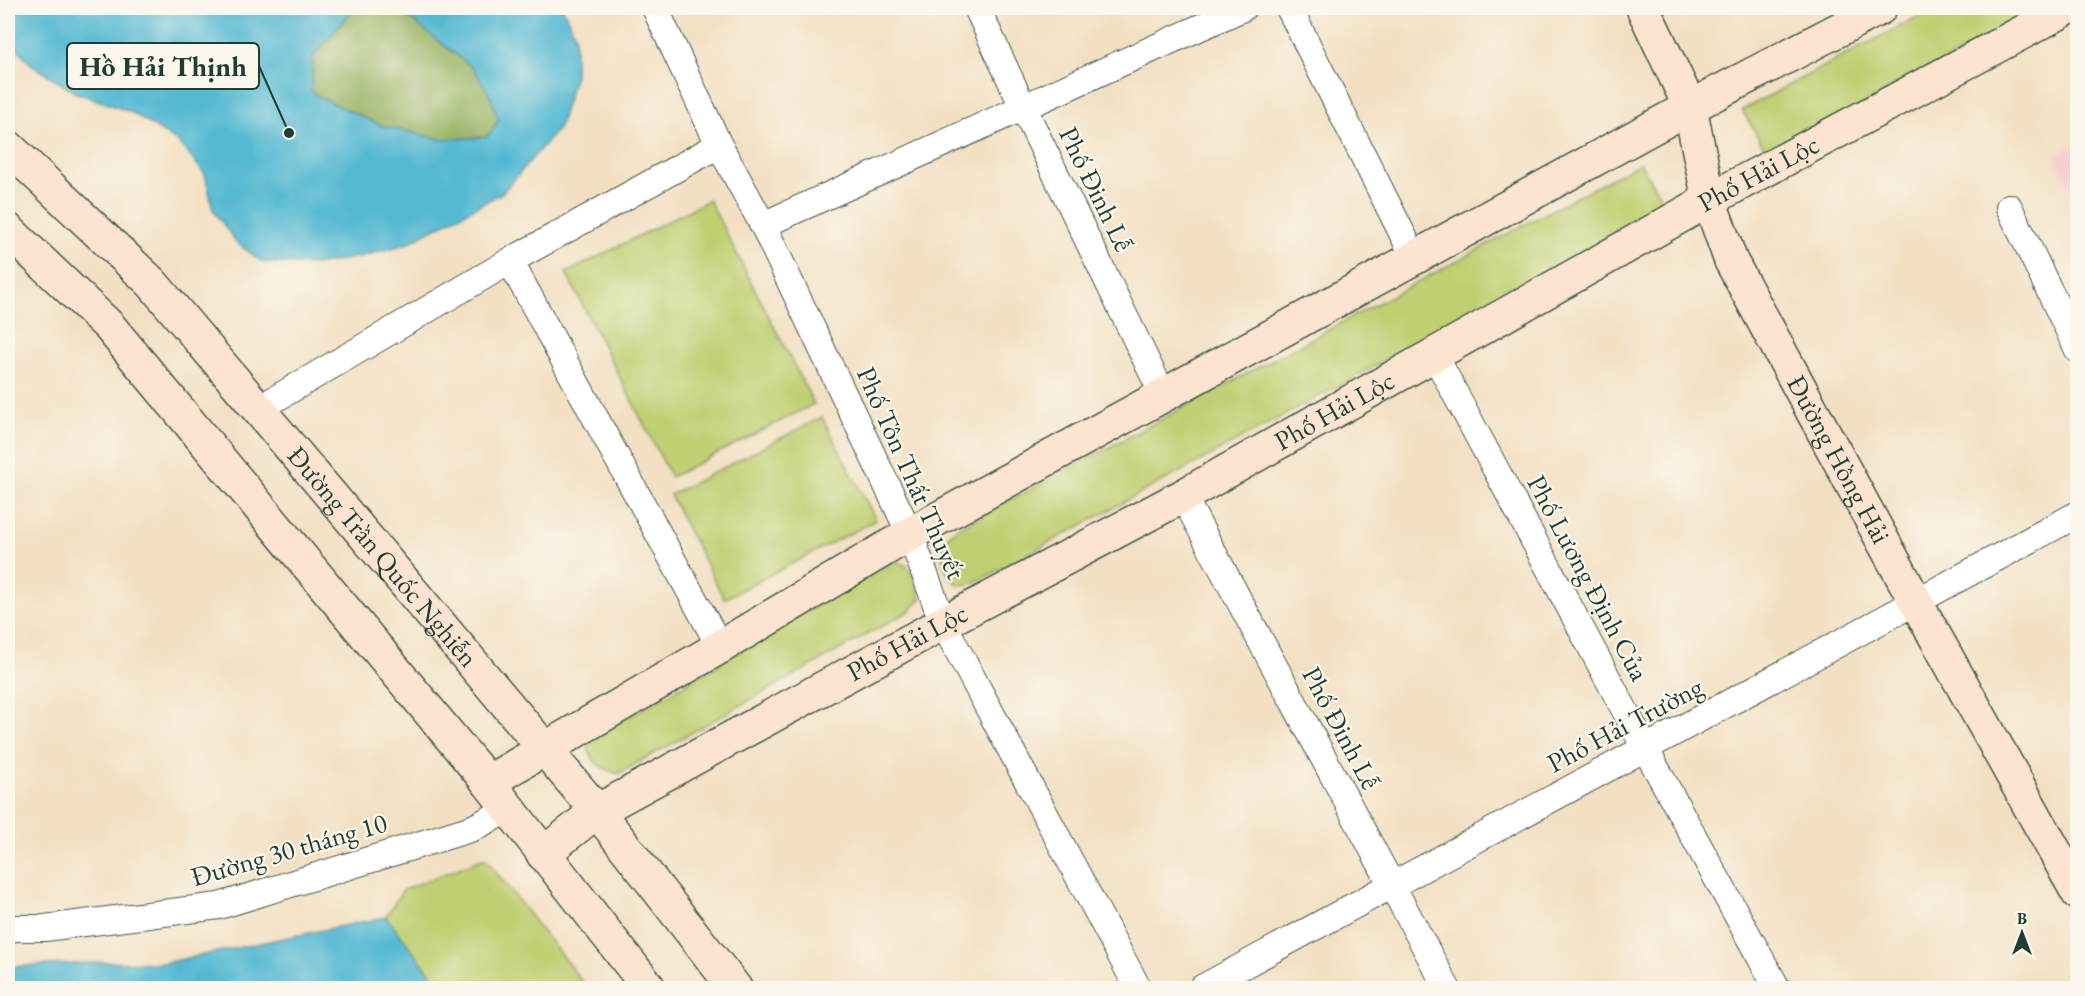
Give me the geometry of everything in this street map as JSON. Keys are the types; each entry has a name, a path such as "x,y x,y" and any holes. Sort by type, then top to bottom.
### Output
{"street":[{"name":"Phố Tôn Thất Thuyết","path":"655,8 719,145 764,225 910,534 943,623 1138,988"},
{"name":"Phố Đinh Lễ","path":"977,8 1163,395"},
{"path":"764,225 1243,8"},
{"path":"1289,8 1414,257"},
{"name":"Đường Hồng Hải","path":"1643,8 1690,107 1708,200 1731,261 1916,602 2078,893"},
{"path":"488,782 910,534 1690,107 1880,8"},
{"name":"Phố Hải Lộc","path":"543,854 597,811 1183,496 1708,200 2068,8"},
{"path":"258,409 510,261 719,145"},
{"name":"Đường Trần Quốc Nghiễn","path":"8,147 152,283 597,811 735,988"},
{"path":"2009,207 2078,350"},
{"path":"8,230 109,326 488,782 649,988"},
{"path":"510,261 720,647"},
{"name":"Phố Lương Định Của","path":"1434,354 1777,988"},
{"name":"Phố Đinh Lễ","path":"1183,496 1446,988"},
{"name":"Phố Hải Trường","path":"1202,988 2078,514"},
{"name":"Đường 30 tháng 10","path":"8,928 45,927 219,906 473,828 509,808"}],"shaded area":[{"path":"2077,144 2077,202 2054,156"}],"green space":[{"path":"363,8 397,8 474,69 490,96 499,120 487,137 441,139 383,126 317,96 311,90 313,56 349,14"},
{"path":"1934,8 2044,8 1769,155 1742,110"},
{"path":"1640,163 1667,208 995,572 971,584 959,585 950,577 944,566 943,553 948,537 956,529"},
{"path":"709,200 814,404 671,477 566,273"},
{"path":"822,417 876,520 724,599 670,495"},
{"path":"893,561 910,569 915,579 921,599 911,610 618,774 605,769 593,760 586,742"},
{"path":"485,858 587,988 442,988 386,917 403,890"}],"water":[{"path":"8,8 363,8 349,14 313,56 311,90 317,96 383,126 441,139 487,137 499,120 490,96 474,69 397,8 563,8 575,35 575,75 559,128 502,193 406,244 363,256 316,265 262,262 236,242 213,210 205,174 178,142 131,112 74,92 31,64 8,39"},
{"path":"386,917 442,988 8,988 8,967 106,962 164,963"}],"place":[{"name":"Hồ Hải Thịnh","path":"289,133"}]}
